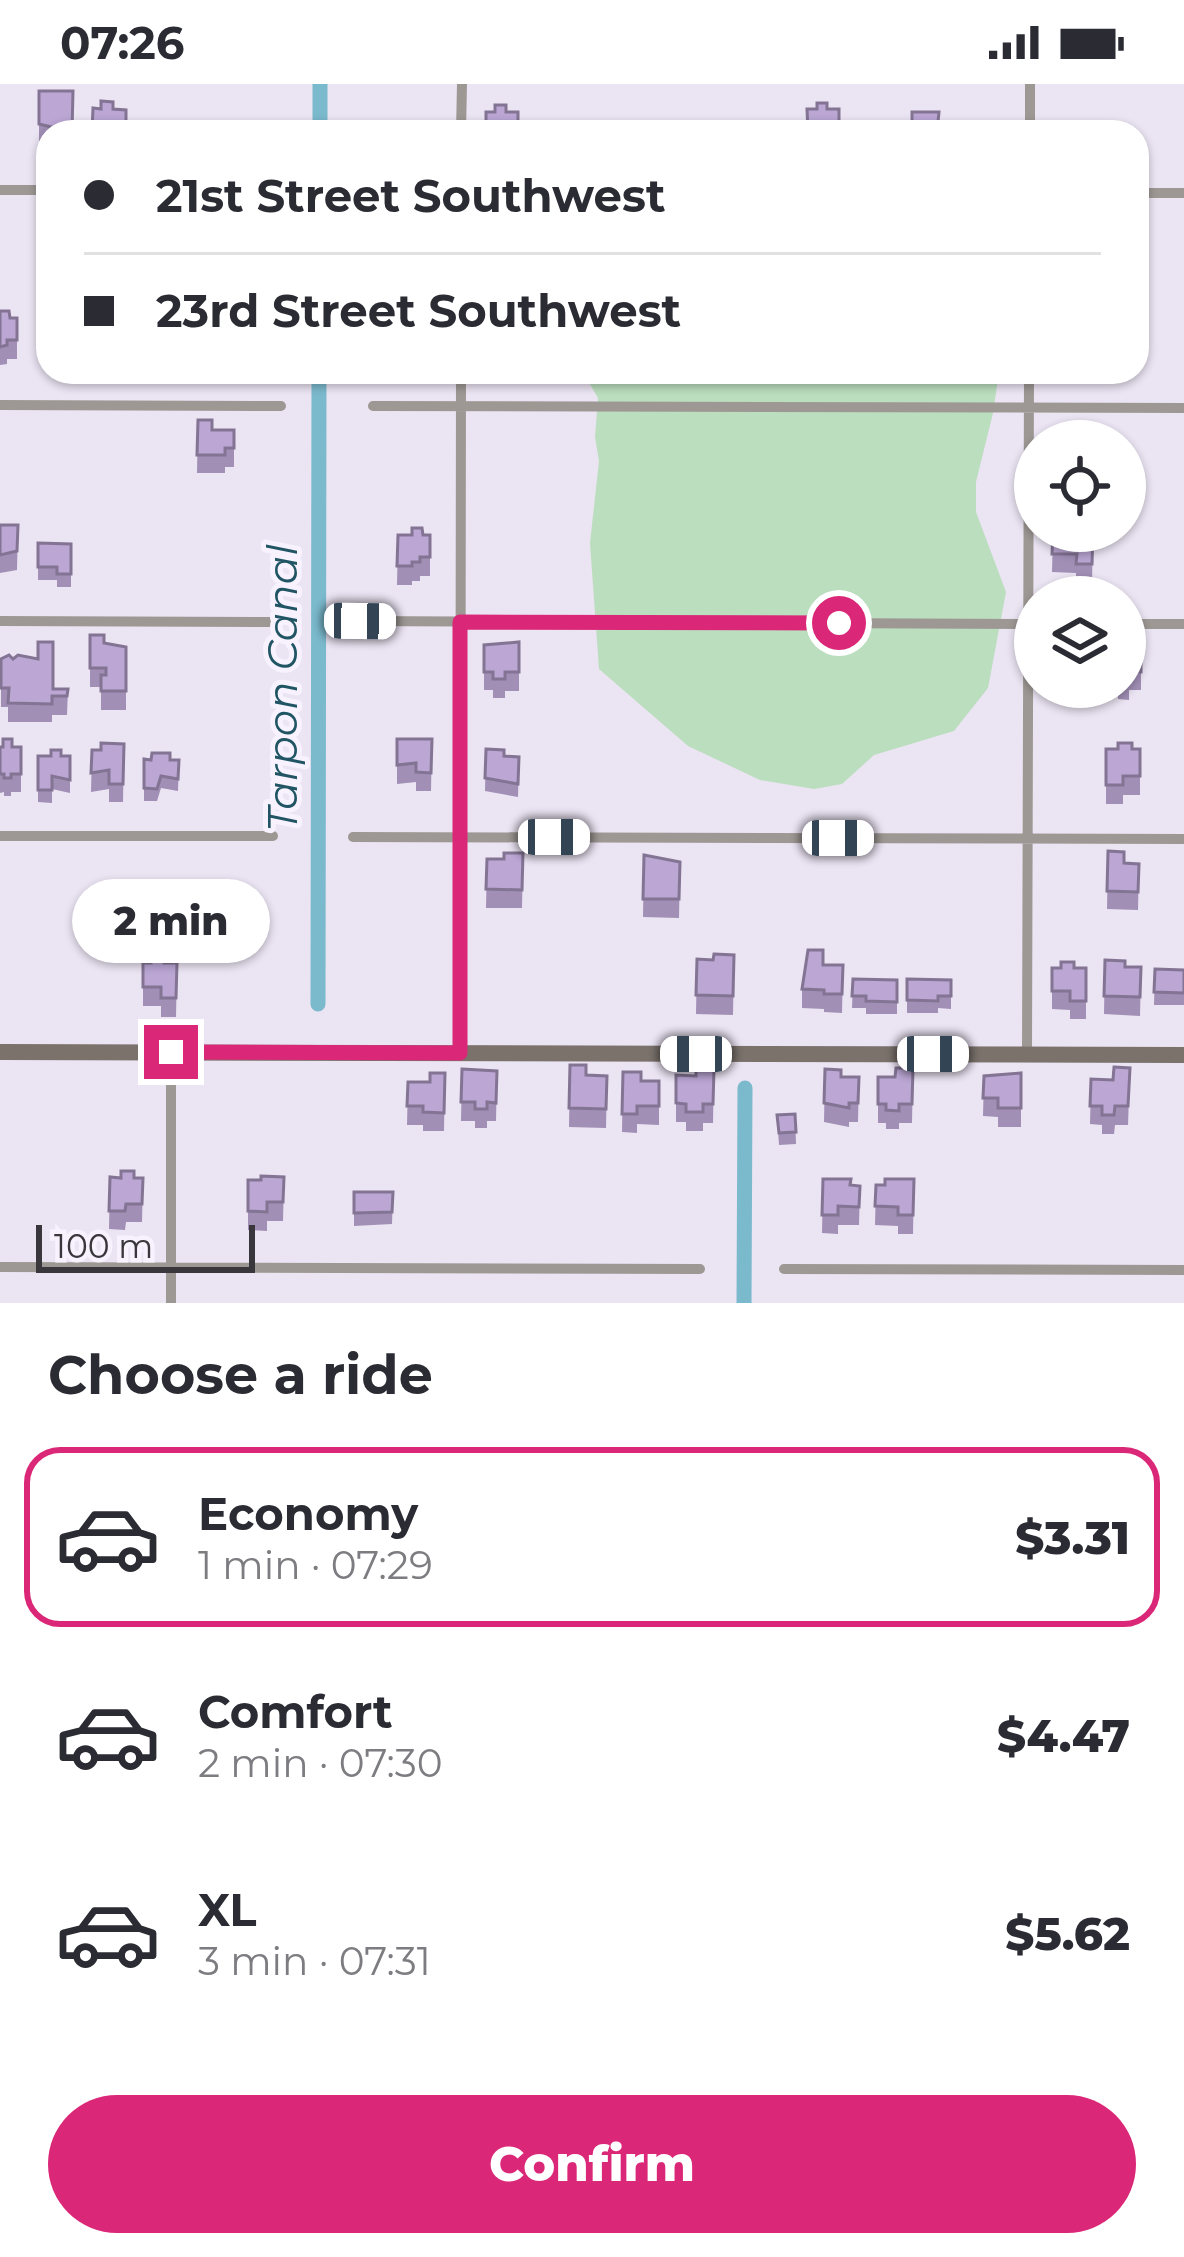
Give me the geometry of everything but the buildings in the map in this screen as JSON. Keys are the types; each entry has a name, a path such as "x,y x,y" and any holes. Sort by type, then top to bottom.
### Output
{"street":[{"path":"461,84 461,120"},
{"path":"1030,84 1030,120"},
{"path":"0,190 36,190"},
{"path":"1149,193 1184,193"},
{"path":"460,1053 461,384"},
{"path":"1029,384 1031,576"},
{"path":"0,405 281,406"},
{"path":"373,406 1184,408"},
{"path":"0,621 278,622"},
{"path":"360,621 1014,624"},
{"path":"1146,624 1184,624"},
{"path":"1027,1055 1030,708"},
{"path":"0,836 273,836"},
{"path":"353,837 1184,839"},
{"path":"0,1052 1184,1055"},
{"path":"171,1052 171,1303"},
{"path":"0,1267 700,1268"},
{"path":"784,1268 1184,1270"}],"green space":[{"path":"590,384 997,384 976,482 976,512 1006,592 988,688 954,731 874,755 842,784 814,789 760,780 688,746 599,669 590,543 599,461 595,437 598,398"}],"waterway":[{"name":"Tarpon Canal","path":"320,84 320,120"},
{"name":"Tarpon Canal","path":"318,1004 319,384"},
{"path":"744,1303 745,1088"}],"route":[{"path":"171,1052 460,1053 460,622 839,623"}]}
